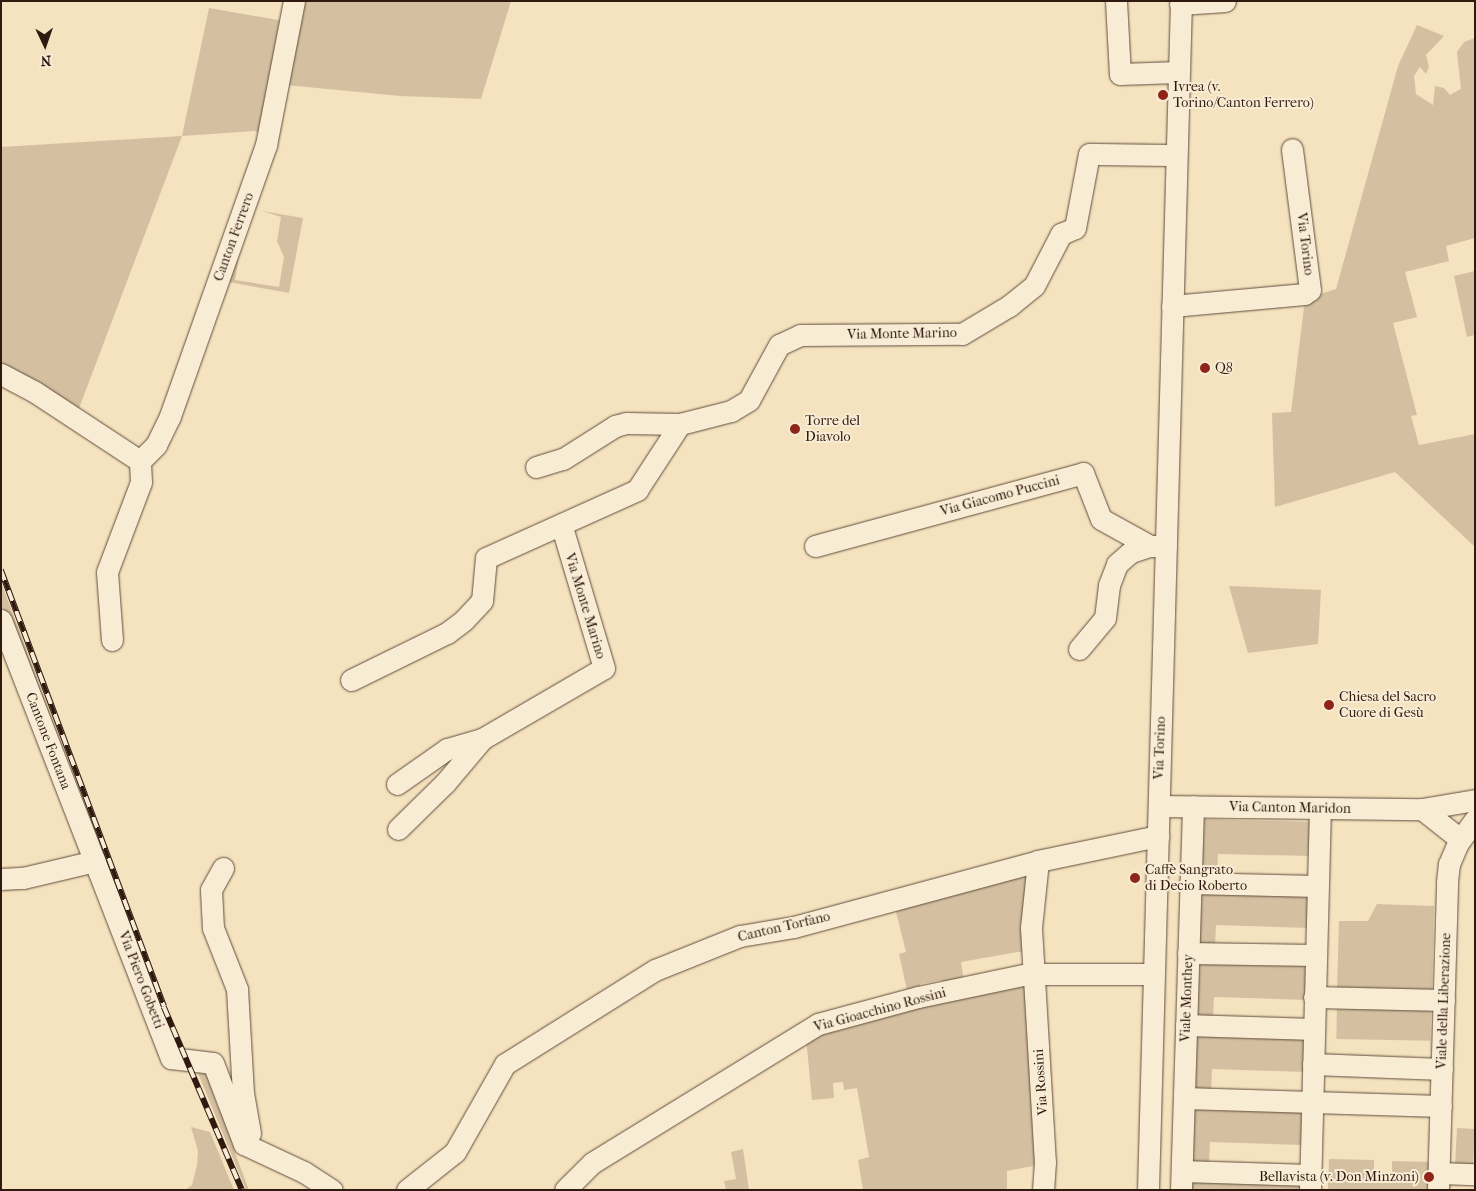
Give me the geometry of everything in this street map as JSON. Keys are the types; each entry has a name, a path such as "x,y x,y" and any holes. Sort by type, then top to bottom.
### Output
{"street":[{"name":"Canton Ferrero","path":"140,461 156,445 170,416 263,154 294,1"},
{"path":"1116,1 1120,74 1178,72"},
{"name":"Via Torino","path":"1148,1190 1158,836 1158,546 1172,306 1180,2 1225,1"},
{"name":"Via Torino","path":"1172,306 1304,294 1310,290 1292,149"},
{"name":"Via Monte Marino","path":"536,467 563,459 615,426 626,423 680,424 731,411 749,400 779,345 800,335 962,334 1009,306 1034,286 1061,234 1075,228 1089,154 1176,155"},
{"path":"1,374 35,392 140,461 141,482 107,572 112,640"},
{"path":"351,680 447,633 464,620 482,601 486,558 637,490 680,424"},
{"name":"Via Giacomo Puccini","path":"815,546 1083,473 1101,519 1158,546"},
{"name":"Via Monte Marino","path":"397,784 447,749 482,739 604,668 560,524"},
{"path":"1079,649 1106,618 1109,585 1117,564 1131,552 1158,546"},
{"name":"Cantone Fontana","path":"1,620 95,861"},
{"name":"Via Monte Marino","path":"398,829 445,783 482,739"},
{"name":"Via Canton Maridon","path":"1158,806 1422,809 1475,800"},
{"name":"Viale Monthey","path":"1182,1180 1193,806"},
{"path":"1182,1180 1310,1182 1320,809"},
{"path":"1422,809 1463,846"},
{"name":"Viale della Liberazione","path":"1439,1181 1447,882 1475,820"},
{"name":"Canton Torfano","path":"406,1190 455,1152 505,1064 656,970 740,936 794,927 1038,862 1158,836"},
{"path":"1,879 23,878 95,861"},
{"name":"Via Piero Gobetti","path":"95,861 171,1058 213,1063 244,1144 304,1172 332,1190"},
{"name":"Via Rossini","path":"1038,862 1031,928 1046,1162 1043,1190"},
{"path":"223,868 211,890 213,928 238,989 243,1093 253,1148"},
{"path":"1190,883 1318,886"},
{"path":"1188,953 1316,956"},
{"name":"Via Gioacchino Rossini","path":"565,1190 592,1163 818,1024 918,997 1033,974 1154,974"},
{"path":"1314,997 1444,1000"},
{"path":"1186,1025 1314,1028"},
{"path":"1313,1064 1442,1069"},
{"path":"1184,1098 1441,1106"},
{"path":"1439,1181 1475,1174"}],"shaded area":[{"path":"302,1 511,1 481,99 400,96 286,85"},
{"path":"209,8 284,21 260,134 255,131 182,136"},
{"path":"1417,25 1444,36 1426,55 1429,67 1426,74 1420,67 1414,76 1416,94 1433,105 1435,86 1444,88 1450,95 1461,89 1457,52 1464,42 1475,38 1475,238 1446,246 1449,261 1405,272 1417,317 1393,323 1417,415 1411,416 1419,445 1475,434 1475,547 1395,472 1275,507 1272,413 1291,412 1305,299 1336,289 1398,66"},
{"path":"182,136 78,411 1,367 1,147"},
{"path":"262,211 303,218 289,293 223,281 236,250 240,250 235,280 279,287 284,257 277,241 281,217"},
{"path":"1475,271 1475,335 1467,337 1454,276"},
{"path":"1,582 160,1007 75,798 1,604"},
{"path":"1229,586 1321,590 1318,644 1248,653"},
{"path":"1201,819 1313,822 1312,856 1218,854 1217,876 1199,876"},
{"path":"1029,870 1024,951 961,962 964,982 943,985 942,980 920,984 921,988 907,990 899,954 906,952 894,904"},
{"path":"1199,890 1311,893 1310,928 1216,925 1215,947 1197,947"},
{"path":"1377,904 1434,906 1432,992 1337,989 1339,921 1368,921"},
{"path":"1196,962 1309,965 1308,1000 1214,997 1213,1020 1195,1019"},
{"path":"1029,982 1043,1164 1007,1171 1007,1190 863,1190 858,1160 869,1157 857,1088 844,1090 843,1082 833,1083 834,1098 812,1100 806,1038 848,1022"},
{"path":"1337,1003 1431,1005 1430,1041 1336,1039"},
{"path":"1194,1034 1306,1037 1306,1072 1212,1069 1211,1091 1193,1091"},
{"path":"196,1068 204,1068 218,1107 240,1147 234,1150 249,1190 246,1190"},
{"path":"1192,1107 1305,1110 1304,1145 1210,1142 1209,1165 1191,1164"},
{"path":"191,1127 210,1132 234,1190 185,1190 192,1185 197,1165 198,1151"},
{"path":"1457,1128 1475,1129 1473,1166 1455,1165"},
{"path":"743,1149 749,1190 726,1190 724,1181 736,1179 731,1152"},
{"path":"1329,1159 1374,1160 1374,1172 1392,1172 1392,1161 1430,1162 1429,1190 1328,1190"},
{"path":"1190,1178 1303,1182 1302,1190 1190,1190"}],"railway":[{"path":"1,570 164,1007 242,1190"}],"place":[{"name":"Ivrea (v. Torino/Canton Ferrero)","path":"1163,95"},
{"name":"Q8","path":"1205,368"},
{"name":"Torre del Diavolo","path":"795,429"},
{"name":"Chiesa del Sacro Cuore di Gesù","path":"1329,705"},
{"name":"Caffè Sangrato di Decio Roberto","path":"1135,878"},
{"name":"Bellavista (v. Don Minzoni)","path":"1429,1177"}]}
